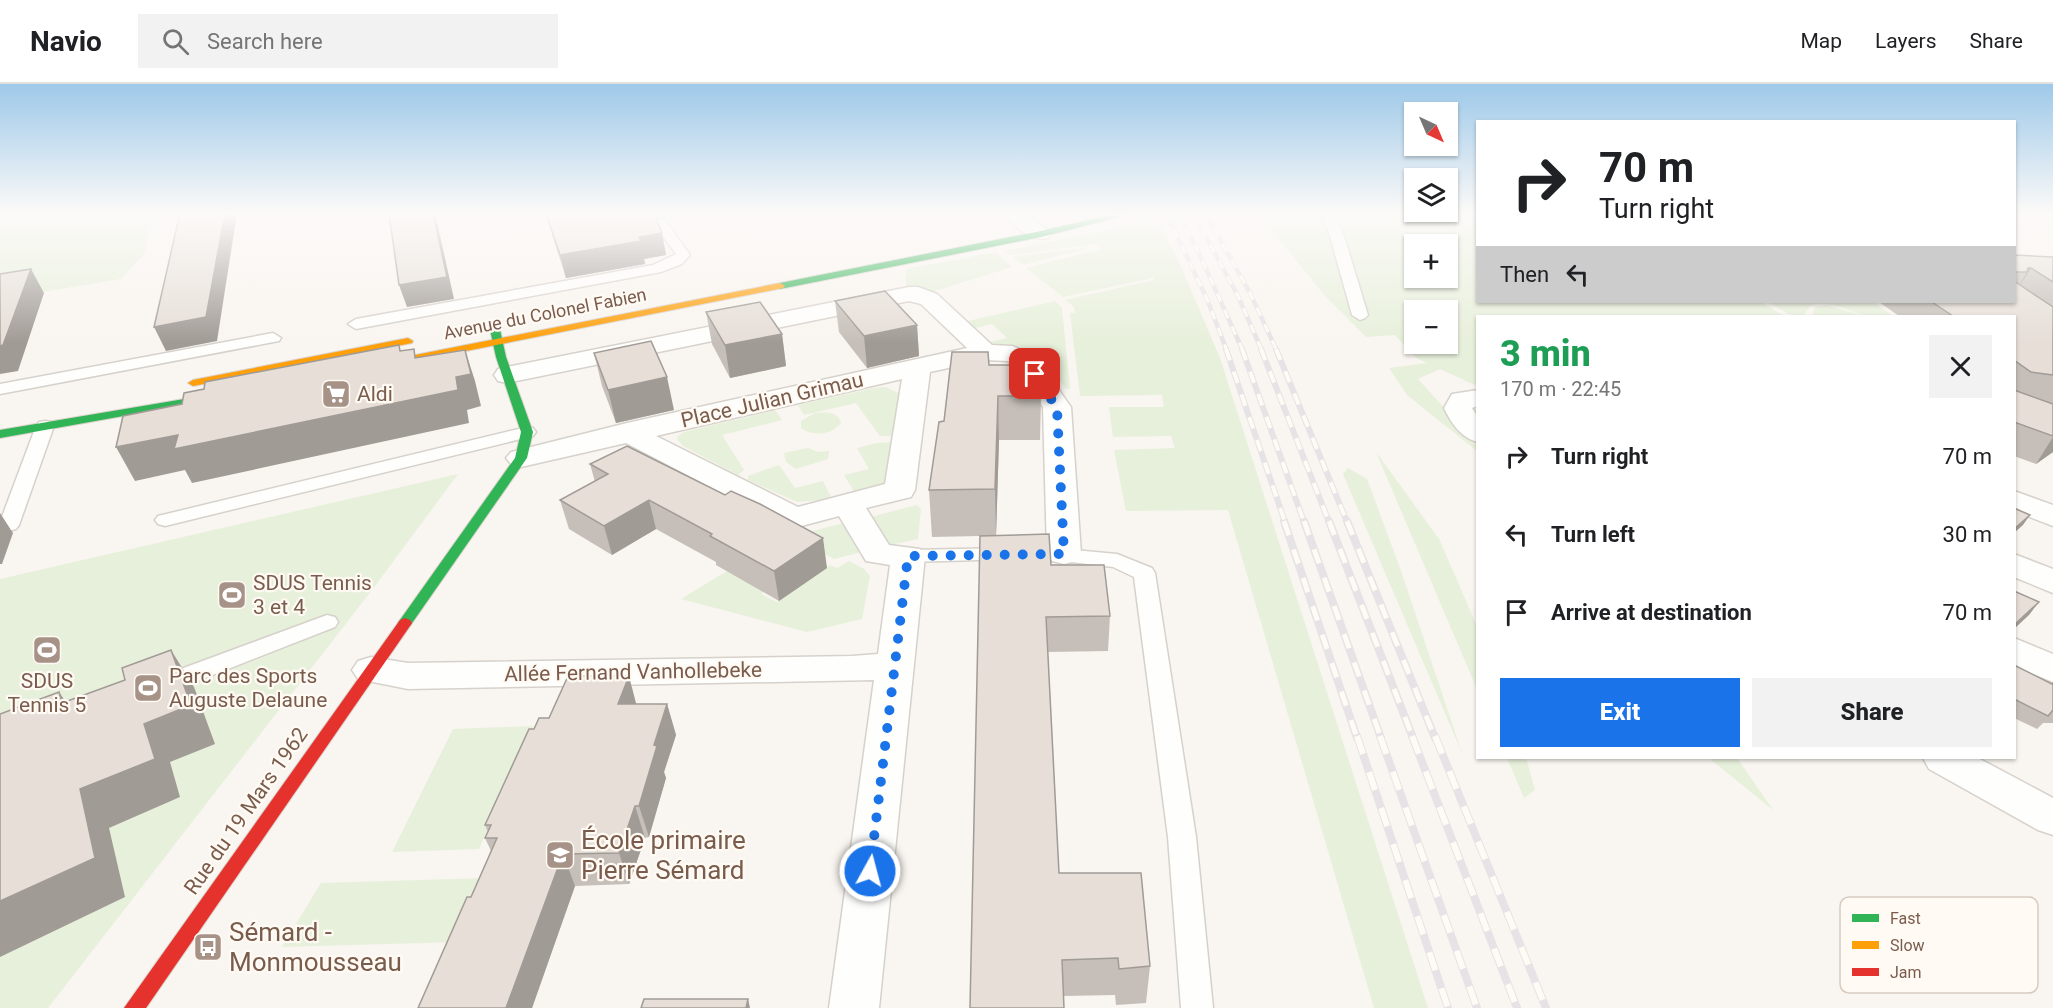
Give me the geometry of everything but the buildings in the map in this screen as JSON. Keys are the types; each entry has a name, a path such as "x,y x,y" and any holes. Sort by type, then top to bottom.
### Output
{"main road":[{"name":"Avenue du Colonel Fabien","path":"370,367 499,342 880,256"},
{"path":"493,325 524,445"},
{"name":"Avenue du Colonel Fabien","path":"183,385 420,339"},
{"path":"0,434 236,393"},
{"name":"Rue du 19 Mars 1962","path":"134,1008 371,670 524,445"}],"street":[{"path":"507,375 909,294 918,294 929,299 985,352"},
{"name":"Place Julian Grimau","path":"524,445 627,432 985,352 1012,354 1025,360 1057,408 1064,554"},
{"name":"Place Julian Grimau","path":"627,432 794,518 900,490 917,368"},
{"path":"1476,398 1462,400 1458,408 1463,418 1476,432"},
{"path":"2016,501 2053,516"},
{"path":"848,504 878,554 908,556 854,1008"},
{"path":"2016,565 2053,582"},
{"path":"2016,651 2053,669"},
{"name":"Allée Fernand Vanhollebeke","path":"371,670 408,676 852,669 895,665"},
{"path":"1946,759 2053,818"}],"lane":[{"path":"356,324 656,269 677,261 682,256"},
{"path":"1343,256 1360,315"},
{"path":"0,389 273,338"},
{"path":"9,525 45,426"},
{"path":"165,520 524,445"},
{"path":"908,556 1064,554 1116,561 1144,573 1182,837 1197,1008"},
{"path":"142,693 327,622"}],"green space":[{"path":"0,256 142,256 121,279 0,299"},
{"path":"974,256 1000,256 1012,267 932,292 906,288 906,269"},
{"path":"1020,256 1057,256 1023,265 1013,257"},
{"path":"1073,256 1176,256 1220,358 1428,1008 1374,1008 1228,510 1126,511 1114,450 1175,448 1171,436 1113,437 1109,407 1164,407 1162,395 1080,396 1070,313 1075,313 1074,307 1065,300 1154,280 1153,278 1063,297 1026,268"},
{"path":"1293,256 1404,256 1404,288 1458,288 1458,256 1476,256 1476,303 1763,303 1782,315 1476,315 1476,386 1440,369 1418,379 1476,443 1476,450 1407,395 1389,368 1427,363 1412,354 1458,354 1458,300 1404,300 1404,345 1395,335 1366,337 1325,296"},
{"path":"1055,301 1062,308 1070,389 1066,389 1040,355 1031,356 985,343 1007,338 992,324 971,329 964,322"},
{"path":"1770,303 1874,303 1892,315 1864,315 1826,304 1811,305 1804,315 1788,314"},
{"path":"1827,305 1860,315 1812,315 1815,307"},
{"path":"886,387 900,394 894,436 880,436 856,403 804,415 798,405 874,388"},
{"path":"775,410 782,420 722,435 744,470 738,475 683,446 677,439 684,432"},
{"path":"815,413 834,414 841,423 832,430 816,434 801,428 801,421"},
{"path":"893,442 886,483 855,493 844,475 869,469 857,448"},
{"path":"808,448 818,452 829,451 828,459 796,469 786,462 784,453"},
{"path":"1376,452 1439,539 1476,624 1476,687"},
{"path":"779,465 795,488 823,481 832,499 797,502 748,480 748,476"},
{"path":"1348,468 1367,479 1401,571 1462,753 1343,474"},
{"name":"Parc des Sports Auguste Delaune","path":"458,474 375,586 48,1008 0,1008 0,579"},
{"path":"917,505 921,509 918,539 880,547 871,517"},
{"path":"844,523 870,550 834,559 797,539 801,534"},
{"path":"849,561 864,569 870,576 862,619 807,632 681,599 727,571 766,590 761,594 777,602 830,565 837,568"},
{"path":"533,726 479,849 392,852 453,729"},
{"path":"1507,759 1526,759 1535,790 1524,798"},
{"path":"1710,759 1738,759 1773,810"},
{"path":"487,878 460,942 282,947 321,883"}],"railway":[{"path":"1187,256 1207,299 1227,351"},
{"path":"1200,256 1243,351"},
{"path":"1216,256 1238,296 1262,351"},
{"path":"1229,256 1250,293 1277,351"},
{"path":"1226,349 1285,522"},
{"path":"1242,349 1304,522"},
{"path":"1261,349 1329,522"},
{"path":"1276,349 1347,522"},
{"path":"1284,521 1357,738"},
{"path":"1304,521 1381,738"},
{"path":"1329,521 1413,738"},
{"path":"1347,521 1435,738"},
{"path":"1357,736 1448,1008"},
{"path":"1380,736 1477,1008"},
{"path":"1412,736 1517,1008"},
{"path":"1435,736 1546,1008"}],"traffic: fast":[{"path":"780,286 930,256"},
{"path":"405,623 521,458 527,432 501,357 494,325"},
{"path":"0,434 226,395"}],"traffic: slow":[{"path":"380,365 780,286"},
{"path":"193,383 408,341"}],"traffic: jam":[{"path":"134,1008 405,623"}],"place":[{"name":"Aldi","path":"336,394"},
{"name":"SDUS Tennis 3 et 4","path":"232,595"},
{"name":"SDUS Tennis 5","path":"47,650"},
{"name":"Parc des Sports Auguste Delaune","path":"148,688"},
{"name":"École primaire Pierre Sémard","path":"560,855"},
{"name":"Sémard - Monmousseau","path":"208,947"}],"route":[{"path":"870,871 908,556 1064,554 1057,408 1035,374"}]}
